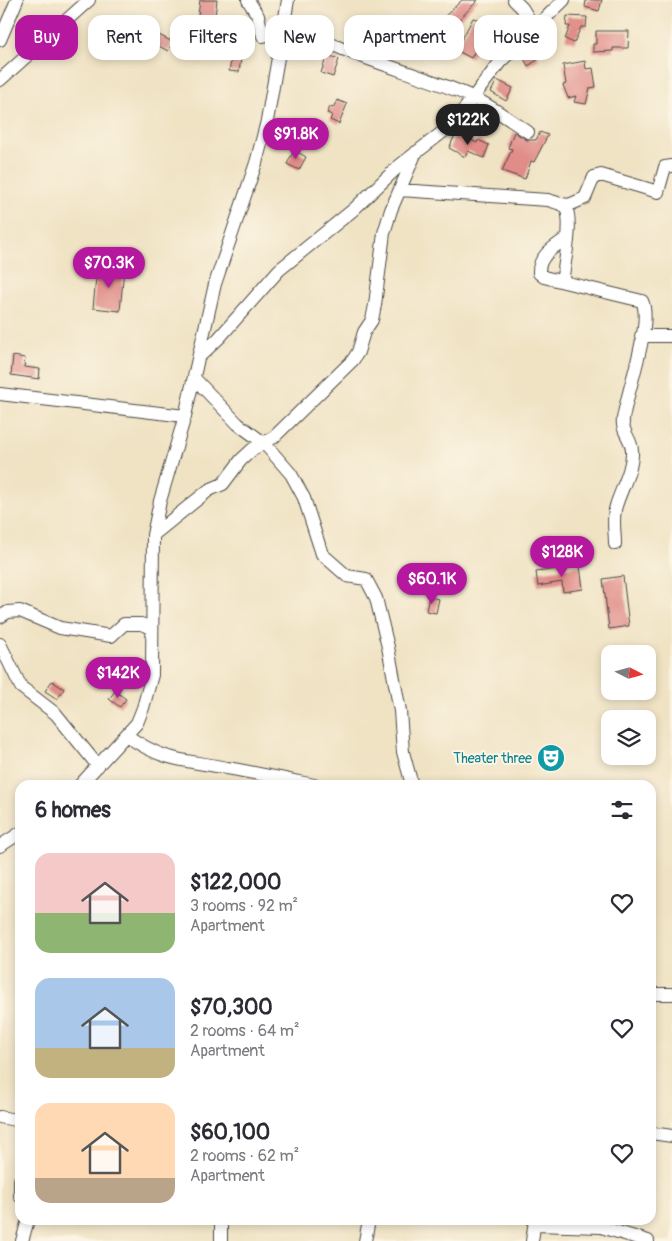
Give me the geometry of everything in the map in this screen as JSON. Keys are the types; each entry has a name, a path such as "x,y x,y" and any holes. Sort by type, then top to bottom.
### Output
{"street":[{"path":"0,40 17,0"},
{"path":"0,80 89,0"},
{"path":"248,0 258,16 263,36 265,35"},
{"path":"285,15 288,0"},
{"path":"514,0 526,15"},
{"path":"549,15 564,0"},
{"path":"334,46 358,57 472,97 528,132"},
{"path":"85,780 137,723 143,708 152,674 153,535 160,501 186,416 214,284 256,163 267,121 277,60"},
{"path":"199,357 219,338 278,270 352,210 416,152 453,124 502,60"},
{"path":"153,535 209,490 223,484 241,460 274,437 358,352 364,332 372,320 384,233 416,152"},
{"path":"400,190 548,200 569,205 585,198 594,177 601,175 658,192 665,167 672,166"},
{"path":"561,204 566,208 569,222 564,282"},
{"path":"567,238 550,250 538,267 539,273 544,277 642,301 646,315 638,360 627,396 623,419 622,427 632,450 631,460 615,508 615,544"},
{"path":"641,336 672,336"},
{"path":"194,378 238,424 264,443 281,461 298,487 322,554 333,562 342,573 347,576 366,579 371,585 388,648 400,711 403,752 411,780"},
{"path":"0,394 186,416"},
{"path":"0,617 8,612 20,611 60,628 111,636 124,624 141,624 152,628"},
{"path":"0,644 21,687 56,714 98,766"},
{"path":"126,735 148,750 183,762 225,767 289,780"},
{"path":"0,846 15,836"},
{"path":"656,994 672,994"},
{"path":"0,1117 15,1120"},
{"path":"656,1134 672,1136"},
{"path":"22,1241 27,1225"},
{"path":"221,1225 221,1241"},
{"path":"365,1241 369,1225"},
{"path":"532,1241 535,1225"},
{"path":"575,1225 601,1227 648,1241"}],"building":[{"path":"200,0 217,0 215,15 198,15"},
{"path":"462,0 478,0 464,15 446,15"},
{"path":"586,0 602,0 599,11 585,7"},
{"path":"567,16 587,17 586,27 581,27 574,43 565,39 570,26 566,26"},
{"path":"474,18 474,53 471,58 464,54 464,35"},
{"path":"596,31 629,31 628,48 613,48 613,51 593,52 593,44 596,44"},
{"path":"160,36 170,40 168,51 160,47"},
{"path":"334,57 339,59 333,77 321,73 325,60 334,60"},
{"path":"231,60 241,60 239,72 229,71"},
{"path":"525,60 537,60 528,66"},
{"path":"585,61 586,69 593,68 596,87 590,88 586,104 574,102 576,96 568,98 563,85 566,84 563,65"},
{"path":"497,80 513,88 506,101 491,92"},
{"path":"337,100 347,104 339,124 330,120 332,115 327,113 330,107 333,108"},
{"path":"514,132 527,140 536,140 540,132 548,135 534,162 531,161 525,179 502,171 512,149 508,148"},
{"path":"456,133 477,143 478,140 489,145 484,158 468,151 465,157 449,148"},
{"path":"294,150 306,157 299,170 287,164"},
{"path":"97,267 124,269 120,311 93,308"},
{"path":"13,356 25,358 24,367 40,369 39,379 11,375"},
{"path":"580,566 583,589 563,592 562,582 538,586 536,572"},
{"path":"623,576 629,626 609,629 603,579"},
{"path":"429,597 439,599 436,613 426,611"},
{"path":"52,681 64,689 57,699 45,691"},
{"path":"115,691 126,699 120,707 109,699"}],"place":[{"name":"Theater three","path":"551,758"}]}
